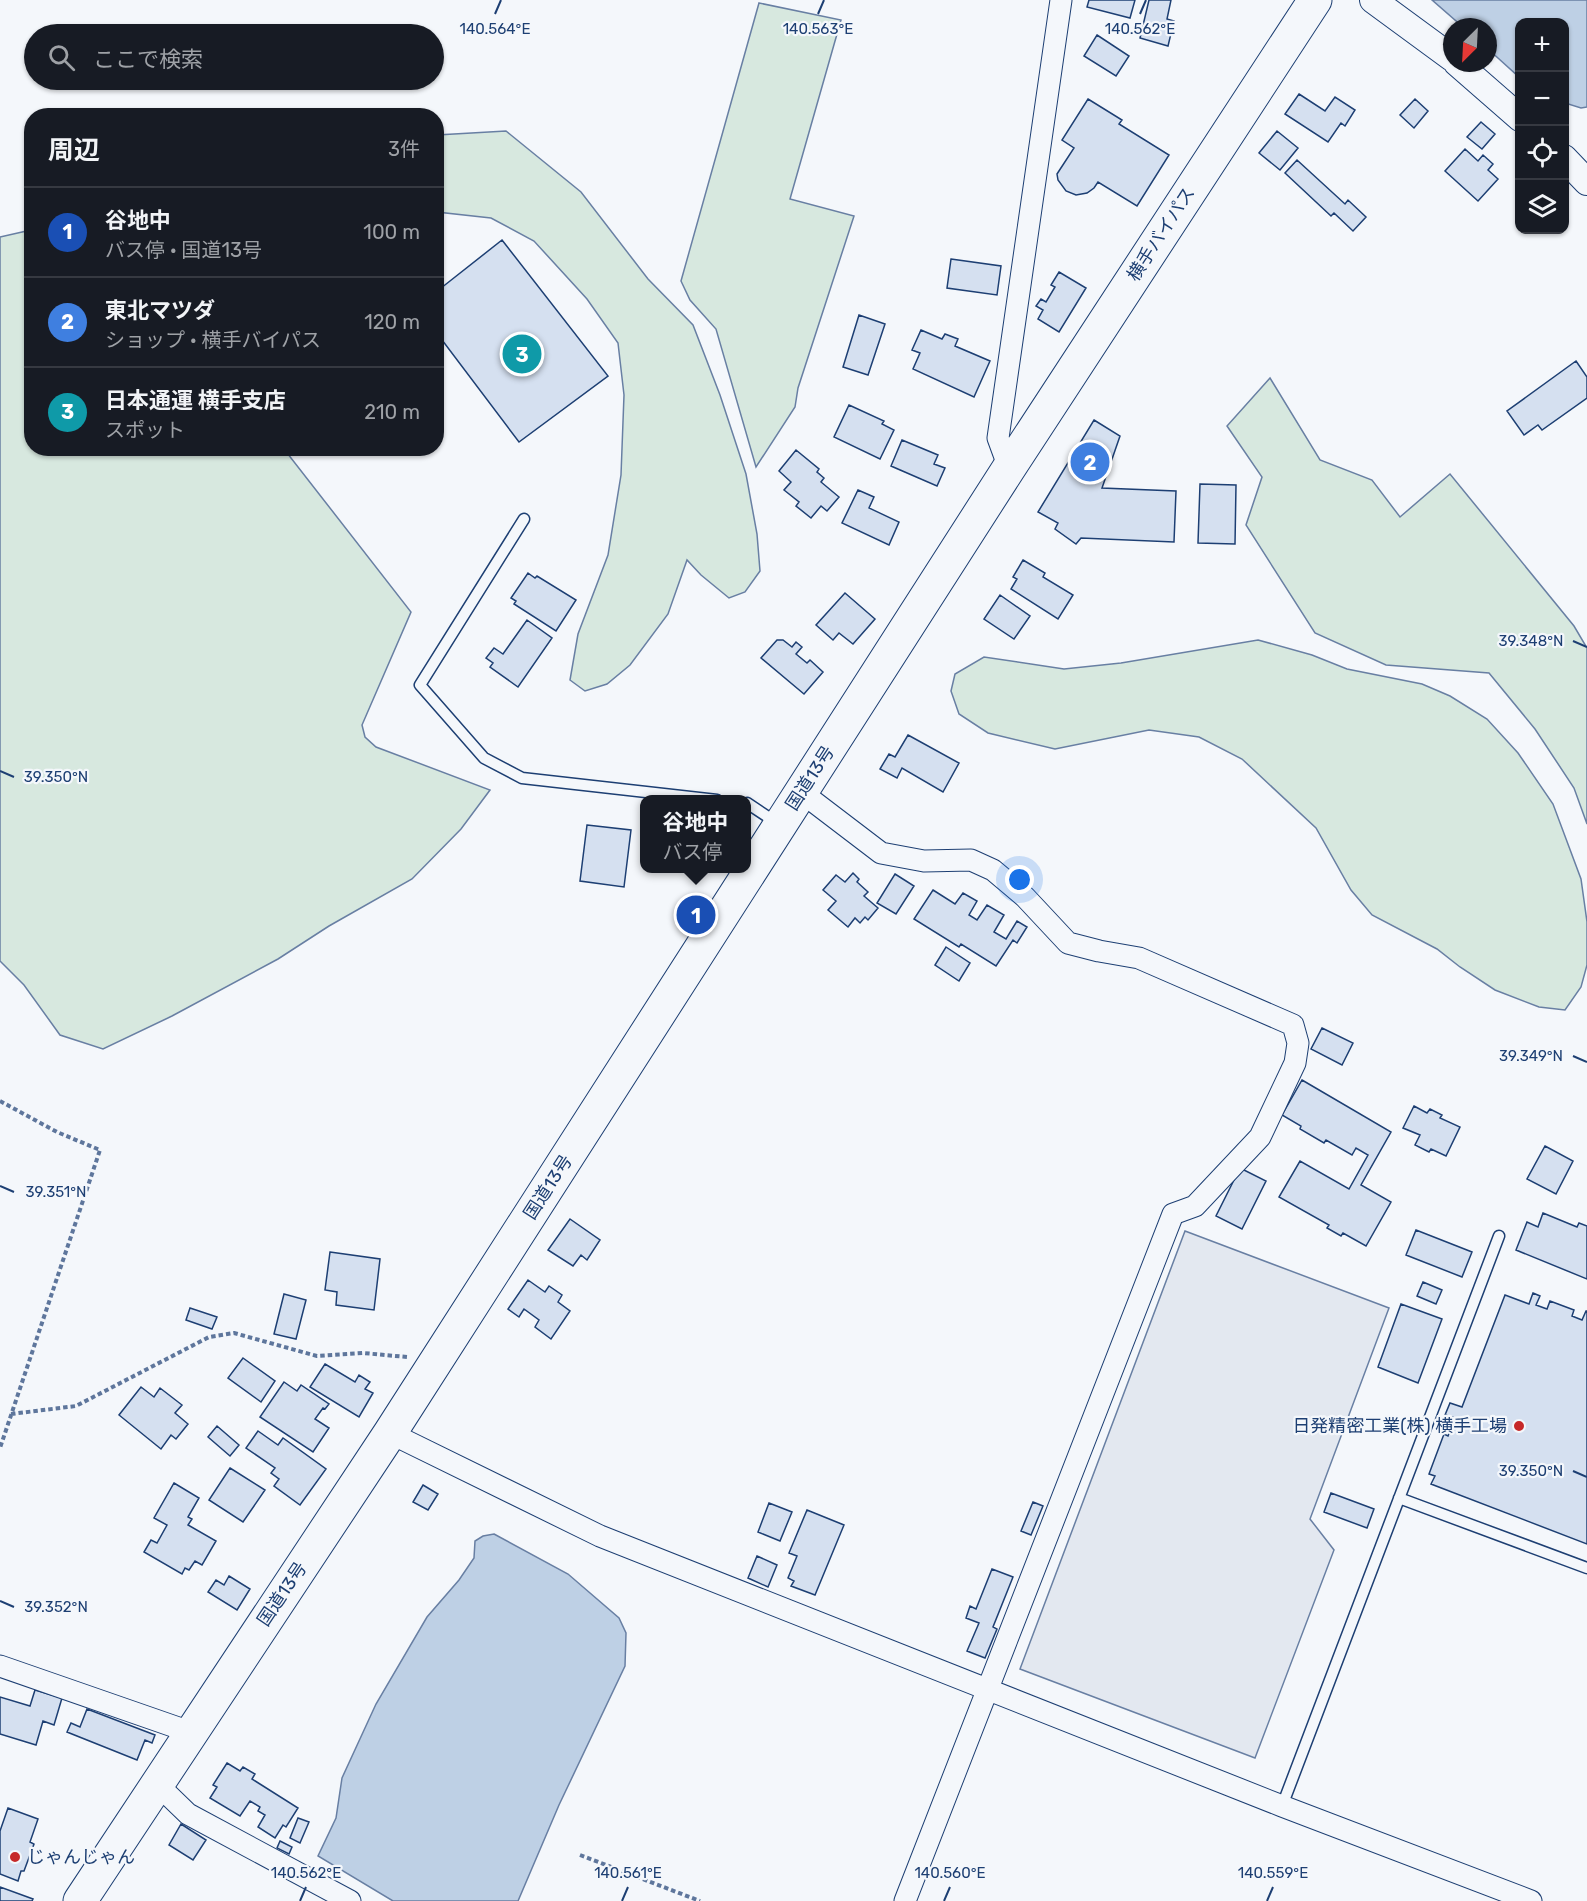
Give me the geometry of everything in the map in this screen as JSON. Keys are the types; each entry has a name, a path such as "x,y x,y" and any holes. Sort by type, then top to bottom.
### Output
{"highway":[{"name":"横手バイパス","path":"1009,468 1315,0"},
{"name":"国道13号","path":"751,870 1009,468"},
{"name":"国道13号","path":"80,1901 435,1364 749,873"}],"street":[{"path":"1009,468 998,438 1061,0"},
{"path":"1372,0 1443,51"},
{"path":"1467,72 1515,114"},
{"path":"1569,163 1587,182"},
{"path":"801,792 881,852 924,861 971,860 993,870 1025,897 1068,943 1139,958 1293,1025 1298,1043 1295,1062 1260,1137 1195,1206 1173,1214 905,1901"},
{"path":"390,1433 600,1536 1282,1806 1531,1901"},
{"path":"0,1666 190,1732"},
{"path":"158,1785 188,1814 350,1901"}],"lane":[{"path":"524,519 420,685 484,758 522,778 673,795"},
{"path":"751,806 780,825"},
{"path":"1282,1806 1499,1236"},
{"path":"1400,1498 1587,1568"}],"path":[{"path":"0,1101 57,1132 100,1150 0,1448"},
{"path":"11,1414 76,1406 209,1337 234,1333 316,1356 363,1353 420,1359 435,1364"},
{"path":"580,1855 700,1901"}],"shaded area":[{"path":"759,3 841,20 790,199 854,216 798,388 795,407 756,467 716,329 690,300 681,281"},
{"path":"506,131 581,192 648,279 693,325 720,395 746,474 757,534 760,571 745,592 729,598 687,560 668,614 630,665 607,684 585,691 570,680 578,634 608,555 621,475 624,395 618,343 587,299 534,241 491,218 444,213 444,135"},
{"path":"24,232 24,456 289,456 411,612 362,725 365,737 376,747 490,790 461,829 412,879 329,926 278,959 172,1016 103,1049 60,1035 24,985 0,961 0,237"},
{"path":"1270,378 1320,460 1372,480 1400,517 1450,474 1574,626 1587,648 1587,824 1574,788 1535,729 1489,673 1386,665 1315,633 1246,525 1262,477 1227,426"},
{"path":"1258,640 1312,655 1347,669 1422,684 1450,696 1487,719 1518,753 1553,804 1581,879 1587,922 1587,965 1581,987 1565,1010 1539,1007 1495,990 1437,949 1372,915 1351,890 1316,828 1242,759 1199,737 1149,730 1055,749 988,733 959,714 951,691 955,674 984,657 1064,669 1121,663"},
{"path":"1185,1231 1389,1308 1310,1519 1334,1550 1255,1758 1020,1669"}],"water":[{"path":"1432,0 1587,0 1587,107 1581,108 1569,104 1569,18 1515,18 1515,73 1497,57 1497,18 1453,18"},
{"path":"494,1534 568,1574 619,1618 626,1633 625,1666 559,1805 518,1901 393,1901 318,1856 336,1818 342,1778 376,1704 427,1617 459,1580 474,1558 475,1541 483,1536"}],"building":[{"path":"1089,0 1135,0 1130,18 1087,7"},
{"path":"1149,0 1171,0 1167,19 1174,21 1168,46 1140,38"},
{"path":"1097,35 1129,56 1116,76 1084,56"},
{"path":"1299,94 1325,111 1335,97 1355,110 1345,126 1341,123 1328,142 1285,114"},
{"path":"1088,99 1122,120 1119,124 1169,155 1137,206 1098,182 1087,193 1076,195 1066,191 1058,180 1057,174 1074,148 1062,140"},
{"path":"1415,99 1428,111 1414,128 1400,115"},
{"path":"1481,122 1495,134 1482,149 1467,137"},
{"path":"1277,131 1298,148 1280,170 1259,153"},
{"path":"1465,149 1478,161 1483,155 1493,164 1488,170 1498,179 1478,201 1445,171"},
{"path":"1297,160 1345,204 1348,200 1366,217 1353,231 1334,213 1331,216 1285,173"},
{"path":"502,240 608,376 519,442 444,343 444,286"},
{"path":"951,259 1001,266 997,295 947,288"},
{"path":"1059,272 1086,288 1059,332 1038,319 1043,310 1036,306 1041,299 1046,302 1055,287 1051,285"},
{"path":"859,315 885,324 868,375 843,367"},
{"path":"921,330 942,339 945,334 958,339 955,346 990,361 974,397 913,369 920,353 912,350"},
{"path":"1576,361 1587,377 1587,398 1542,430 1538,425 1524,435 1507,411"},
{"path":"849,405 884,421 882,424 894,430 880,459 834,437"},
{"path":"1094,420 1120,436 1102,488 1176,491 1174,542 1081,538 1076,544 1055,529 1058,523 1038,512"},
{"path":"902,440 938,455 934,464 945,468 937,486 891,466"},
{"path":"796,450 819,469 817,472 824,478 821,482 839,497 827,511 821,506 811,518 796,506 799,502 784,490 791,482 779,471"},
{"path":"1200,484 1236,485 1235,544 1198,543"},
{"path":"858,490 874,497 869,508 899,522 889,545 842,523"},
{"path":"1023,560 1045,573 1043,577 1073,595 1058,619 1011,589 1017,579 1013,577"},
{"path":"528,573 576,600 556,631 514,604 516,601 511,598"},
{"path":"845,593 875,619 853,644 839,633 833,640 816,625"},
{"path":"1000,595 1030,616 1014,639 984,619"},
{"path":"527,620 552,638 518,687 490,667 493,663 486,658 494,648 503,654"},
{"path":"777,640 783,640 792,647 796,642 802,647 796,654 807,663 810,660 823,672 804,694 761,658"},
{"path":"908,735 959,763 943,792 902,768 897,778 880,769 889,754 895,757"},
{"path":"587,825 631,830 624,887 580,881"},
{"path":"853,873 859,879 857,882 868,892 864,896 878,908 868,920 865,917 860,923 855,918 848,927 828,910 836,901 823,890 836,875 845,882"},
{"path":"895,874 914,886 896,914 877,903"},
{"path":"933,890 955,904 963,893 977,901 969,915 977,920 987,905 1004,915 994,932 1006,939 1017,921 1027,927 1017,943 1013,940 996,966 961,944 959,947 914,919"},
{"path":"946,947 970,963 959,981 935,965"},
{"path":"1322,1028 1353,1043 1342,1065 1311,1049"},
{"path":"1302,1080 1391,1132 1361,1185 1391,1202 1366,1246 1343,1233 1341,1236 1327,1228 1329,1225 1279,1197 1300,1161 1349,1189 1368,1155 1356,1148 1352,1155 1326,1140 1324,1143 1282,1115"},
{"path":"1414,1106 1427,1113 1430,1109 1442,1115 1440,1118 1460,1127 1446,1156 1431,1149 1429,1152 1415,1145 1420,1135 1403,1128"},
{"path":"1545,1146 1573,1161 1556,1194 1527,1179"},
{"path":"1240,1168 1266,1181 1242,1229 1216,1216"},
{"path":"1543,1213 1577,1227 1579,1223 1587,1226 1587,1279 1516,1250 1527,1222 1538,1227"},
{"path":"570,1219 600,1240 587,1260 581,1255 573,1266 548,1250"},
{"path":"1416,1230 1472,1252 1462,1277 1406,1255"},
{"path":"330,1252 380,1259 374,1310 336,1305 337,1292 325,1290"},
{"path":"528,1280 545,1292 549,1286 562,1295 558,1302 570,1311 551,1339 535,1327 539,1320 524,1309 519,1317 508,1309"},
{"path":"1423,1282 1442,1290 1436,1304 1417,1296"},
{"name":"日発精密工業(株) 横手工場","path":"1533,1293 1540,1296 1536,1305 1547,1309 1550,1301 1574,1310 1572,1316 1582,1320 1587,1311 1587,1544 1431,1484 1435,1476 1429,1474 1444,1434 1448,1436 1455,1418 1445,1415 1450,1403 1462,1407 1505,1295 1529,1304"},
{"path":"284,1294 306,1300 296,1339 274,1334"},
{"path":"1401,1304 1442,1319 1418,1383 1378,1367"},
{"path":"190,1308 217,1317 212,1329 186,1320"},
{"path":"243,1358 275,1381 261,1402 228,1378"},
{"path":"325,1364 355,1382 359,1375 370,1382 365,1389 373,1393 359,1417 310,1387"},
{"path":"284,1382 297,1391 301,1385 329,1404 315,1419 329,1428 313,1452 260,1417"},
{"path":"141,1387 154,1397 160,1388 182,1405 175,1413 188,1424 176,1439 171,1435 161,1449 119,1415"},
{"path":"217,1426 239,1445 230,1456 208,1437"},
{"path":"258,1431 278,1445 283,1438 326,1469 300,1505 274,1486 279,1479 271,1473 275,1468 246,1448"},
{"path":"230,1468 265,1490 243,1522 209,1500"},
{"path":"174,1483 199,1498 188,1517 192,1519 188,1525 216,1541 202,1565 195,1561 189,1570 185,1568 182,1574 144,1552 151,1540 157,1543 167,1525 154,1518"},
{"path":"423,1485 438,1494 428,1510 413,1502"},
{"path":"1331,1493 1374,1509 1367,1528 1324,1512"},
{"path":"1033,1502 1043,1506 1031,1535 1021,1531"},
{"path":"769,1503 792,1512 780,1541 758,1532"},
{"path":"807,1510 844,1525 815,1595 791,1586 794,1581 788,1578 797,1556 789,1553"},
{"path":"757,1556 777,1565 768,1587 748,1578"},
{"path":"992,1569 1013,1577 993,1627 997,1629 985,1658 967,1651 979,1623 966,1618 970,1606 976,1609"},
{"path":"229,1576 250,1589 237,1610 208,1592 216,1580 224,1585"},
{"path":"35,1690 62,1698 54,1725 43,1721 36,1745 0,1734 0,1697 30,1706"},
{"path":"87,1709 155,1735 152,1743 145,1740 137,1760 67,1732 71,1723 80,1727"},
{"path":"227,1763 240,1771 243,1767 255,1774 252,1779 298,1808 286,1827 283,1825 275,1838 258,1827 265,1815 258,1811 260,1807 250,1801 240,1816 210,1798 217,1787 213,1785"},
{"name":"じゃんじゃん","path":"8,1808 38,1819 30,1842 34,1844 18,1881 0,1874 0,1831"},
{"path":"298,1818 309,1822 300,1843 290,1838"},
{"path":"181,1824 206,1840 193,1860 169,1845"},
{"path":"280,1841 292,1847 289,1854 277,1848"},
{"path":"0,1887 33,1899 32,1901 0,1901"}],"place":[{"name":"日本通運 横手支店","path":"522,354"},
{"name":"東北マツダ","path":"1090,462"},
{"name":"谷地中","path":"696,915"},
{"name":"日発精密工業(株) 横手工場","path":"1519,1426"},
{"name":"じゃんじゃん","path":"15,1857"}]}
